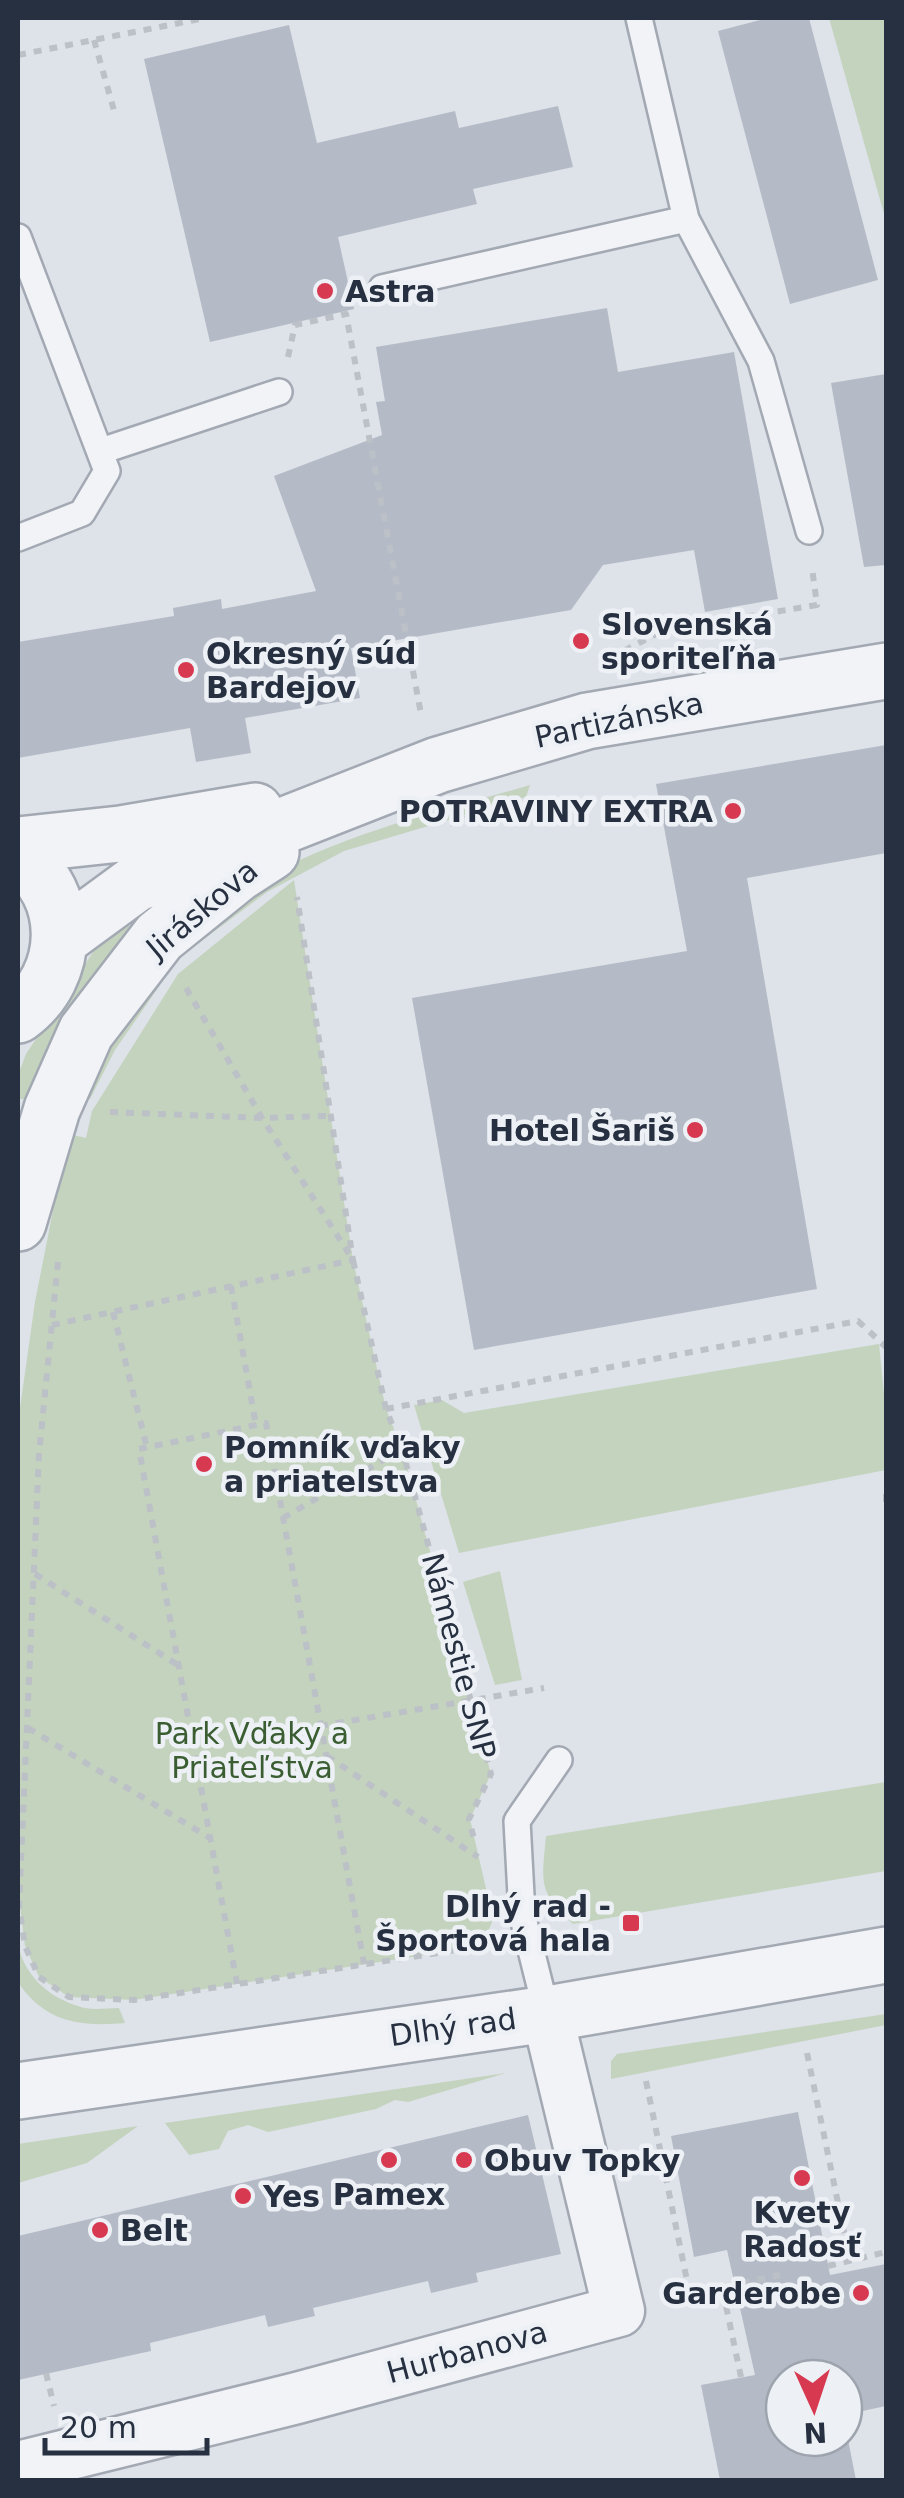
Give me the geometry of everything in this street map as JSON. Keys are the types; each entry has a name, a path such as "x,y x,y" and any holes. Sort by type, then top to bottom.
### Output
{"street":[{"name":"Partizánska","path":"60,938 134,884 438,765 587,721 886,671"},
{"name":"Partizánska","path":"18,845 120,834 357,794"},
{"name":"Jiráskova","path":"39,1237 52,1109 86,1032 159,937 237,874 357,794"},
{"path":"18,856 46,884 57,910 60,938 49,980 19,1016"},
{"name":"Dlhý rad","path":"18,2091 547,2014 886,1956"},
{"name":"Hurbanova","path":"18,2468 620,2311 547,2014"}],"lane":[{"path":"640,18 686,218 761,361 808,532"},
{"path":"382,288 686,218"},
{"path":"18,237 107,471 82,513 18,538"},
{"path":"101,451 280,392"},
{"path":"547,2014 522,1914 517,1820 559,1760"}],"path":[{"path":"18,55 205,18"},
{"path":"94,40 115,114"},
{"path":"280,392 295,326 346,314 422,721"},
{"name":"Námestie SNP","path":"294,880 352,1260 386,1409 402,1449 491,1774 470,1818 482,1873"},
{"path":"52,1325 352,1260 262,1118 178,974"},
{"path":"92,1112 262,1118 329,1116"},
{"path":"39,1237 52,1325 38,1454 18,1906 26,1946 40,1977 69,1997 134,2000 483,1946 488,1932"},
{"path":"231,1286 256,1425"},
{"path":"113,1312 147,1448"},
{"path":"386,1409 858,1322 886,1347"},
{"path":"238,1984 139,1449 266,1422 364,1964"},
{"path":"282,1518 402,1449"},
{"path":"886,1494 886,1504"},
{"path":"34,1573 178,1665"},
{"path":"320,1726 544,1688"},
{"path":"28,1728 210,1838"},
{"path":"326,1755 478,1858"},
{"path":"806,2053 850,2261"},
{"path":"646,2081 690,2296"},
{"path":"828,2266 886,2252"},
{"path":"740,2378 722,2288 780,2276"}],"green space":[{"path":"829,18 886,18 886,221"},
{"path":"530,785 526,797 344,851 267,892 180,957 177,950 220,910 280,870 385,827"},
{"name":"Park Vďaky a Priateľstva","path":"294,880 353,1260 386,1409 402,1449 491,1774 470,1819 493,1919 483,1946 134,2000 69,1997 39,1977 25,1946 18,1891 18,1422 35,1302 68,1134 86,1138 92,1111 178,974"},
{"path":"127,921 136,943 44,1099 18,1099 18,1075 26,1054 99,943"},
{"path":"153,973 160,985 115,1050 90,1099 79,1101 93,1063"},
{"path":"879,1344 886,1414 886,1470 459,1553 414,1405 442,1400 464,1413"},
{"path":"500,1571 522,1680 495,1685 463,1582"},
{"path":"886,1782 886,1871 573,1924 553,1903 545,1885 546,1836"},
{"path":"18,1944 32,1975 47,1991 83,2008 119,2008 125,2023 78,2022 39,2006 18,1982"},
{"path":"886,2014 886,2025 611,2079 611,2061 617,2054"},
{"path":"506,2073 408,2102 395,2100 376,2109 268,2132 248,2125 228,2131 219,2149 189,2155 165,2123"},
{"path":"138,2126 87,2163 18,2183 18,2144"}],"building":[{"path":"768,18 809,18 878,280 790,304 718,31"},
{"path":"289,25 317,143 455,111 459,128 558,106 573,167 473,189 477,204 338,237 354,309 210,342 144,59"},
{"path":"607,308 618,372 734,352 778,599 705,612 694,550 603,565 571,610 351,648 360,698 245,718 251,753 196,762 190,728 18,758 18,642 174,616 173,608 221,599 222,609 316,591 274,476 382,435 376,402 385,401 376,347"},
{"path":"886,374 886,565 864,567 831,383"},
{"path":"886,745 886,853 747,878 817,1289 474,1350 412,998 687,951 656,784"},
{"path":"798,2112 830,2275 886,2264 886,2406 864,2411 864,2358 764,2358 764,2458 852,2458 856,2480 720,2480 701,2385 755,2375 727,2250 694,2257 671,2136"},
{"path":"528,2115 561,2254 476,2273 478,2282 431,2293 428,2281 313,2308 315,2316 268,2327 265,2315 150,2343 151,2351 18,2380 18,2236"}],"place":[{"name":"Astra","path":"325,291"},
{"name":"Slovenská sporiteľňa","path":"581,641"},
{"name":"Okresný súd Bardejov","path":"186,670"},
{"name":"POTRAVINY EXTRA","path":"733,811"},
{"name":"Hotel Šariš","path":"695,1130"},
{"name":"Pomník vďaky a priatelstva","path":"204,1464"},
{"name":"Dlhý rad - Športová hala","path":"631,1923"},
{"name":"Pamex","path":"389,2160"},
{"name":"Obuv Topky","path":"464,2160"},
{"name":"Kvety Radosť","path":"802,2178"},
{"name":"Yes","path":"243,2196"},
{"name":"Belt","path":"100,2230"},
{"name":"Garderobe","path":"861,2293"}]}
